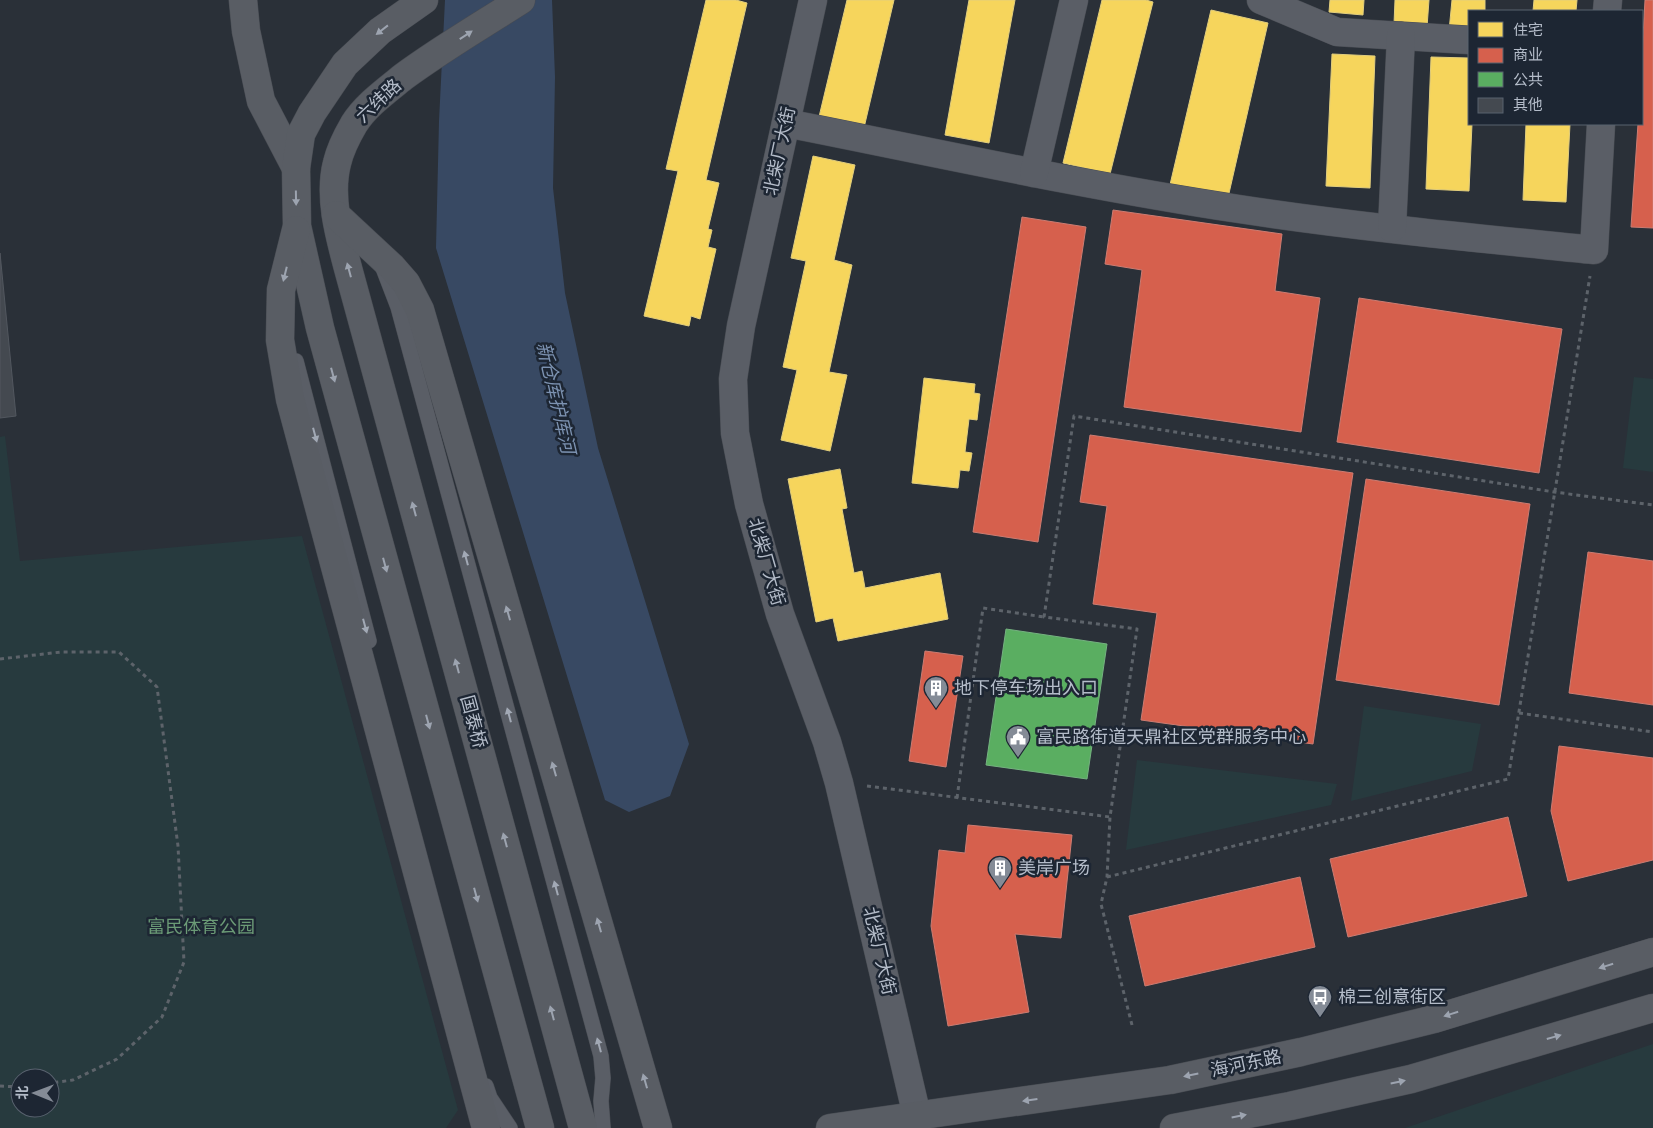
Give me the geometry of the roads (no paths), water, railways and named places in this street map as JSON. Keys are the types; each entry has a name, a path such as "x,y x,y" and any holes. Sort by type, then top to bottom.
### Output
{"main road":[{"path":"243,0 246,31 261,101 296,168"},
{"name":"六纬路","path":"362,317 336,215 335,181 337,164 354,124 386,91 425,62 521,0"},
{"path":"423,1 380,31 345,64 312,113 301,134 296,168 297,226 320,328 540,1128"},
{"path":"336,215 406,283 420,310 658,1128"},
{"path":"297,226 281,290 280,340 290,399 486,1128"},
{"name":"国泰桥","path":"362,317 584,1128"},
{"name":"海河东路","path":"830,1128 1170,1080 1292,1054 1434,1019 1653,952"},
{"path":"1174,1128 1290,1106 1411,1079 1653,1008"}],"street":[{"name":"北柴厂大街","path":"813,0 738,344 733,379 735,433 749,504 763,557 780,614 827,742 839,783 917,1116"},
{"path":"1034,173 1074,0"},
{"path":"1261,0 1337,32 1468,40"},
{"path":"1392,228 1401,36"},
{"path":"786,123 1128,192 1240,210 1594,250 1601,125"}],"lane":[{"path":"377,254 398,307 601,1056 603,1128"},
{"path":"281,304 481,1066 490,1098 510,1128"}],"water":[{"name":"新仓库护库河","path":"445,0 552,0 555,77 553,188 565,293 598,448 689,744 670,796 629,812 605,800 436,248 439,121"}],"place":[{"name":"地下停车场出入口","path":"936,709"},
{"name":"富民路街道天鼎社区党群服务中心","path":"1018,758"},
{"name":"美岸广场","path":"1000,889"},
{"name":"棉三创意街区","path":"1320,1018"}],"park label":[{"name":"富民体育公园","path":"201,927"}]}
